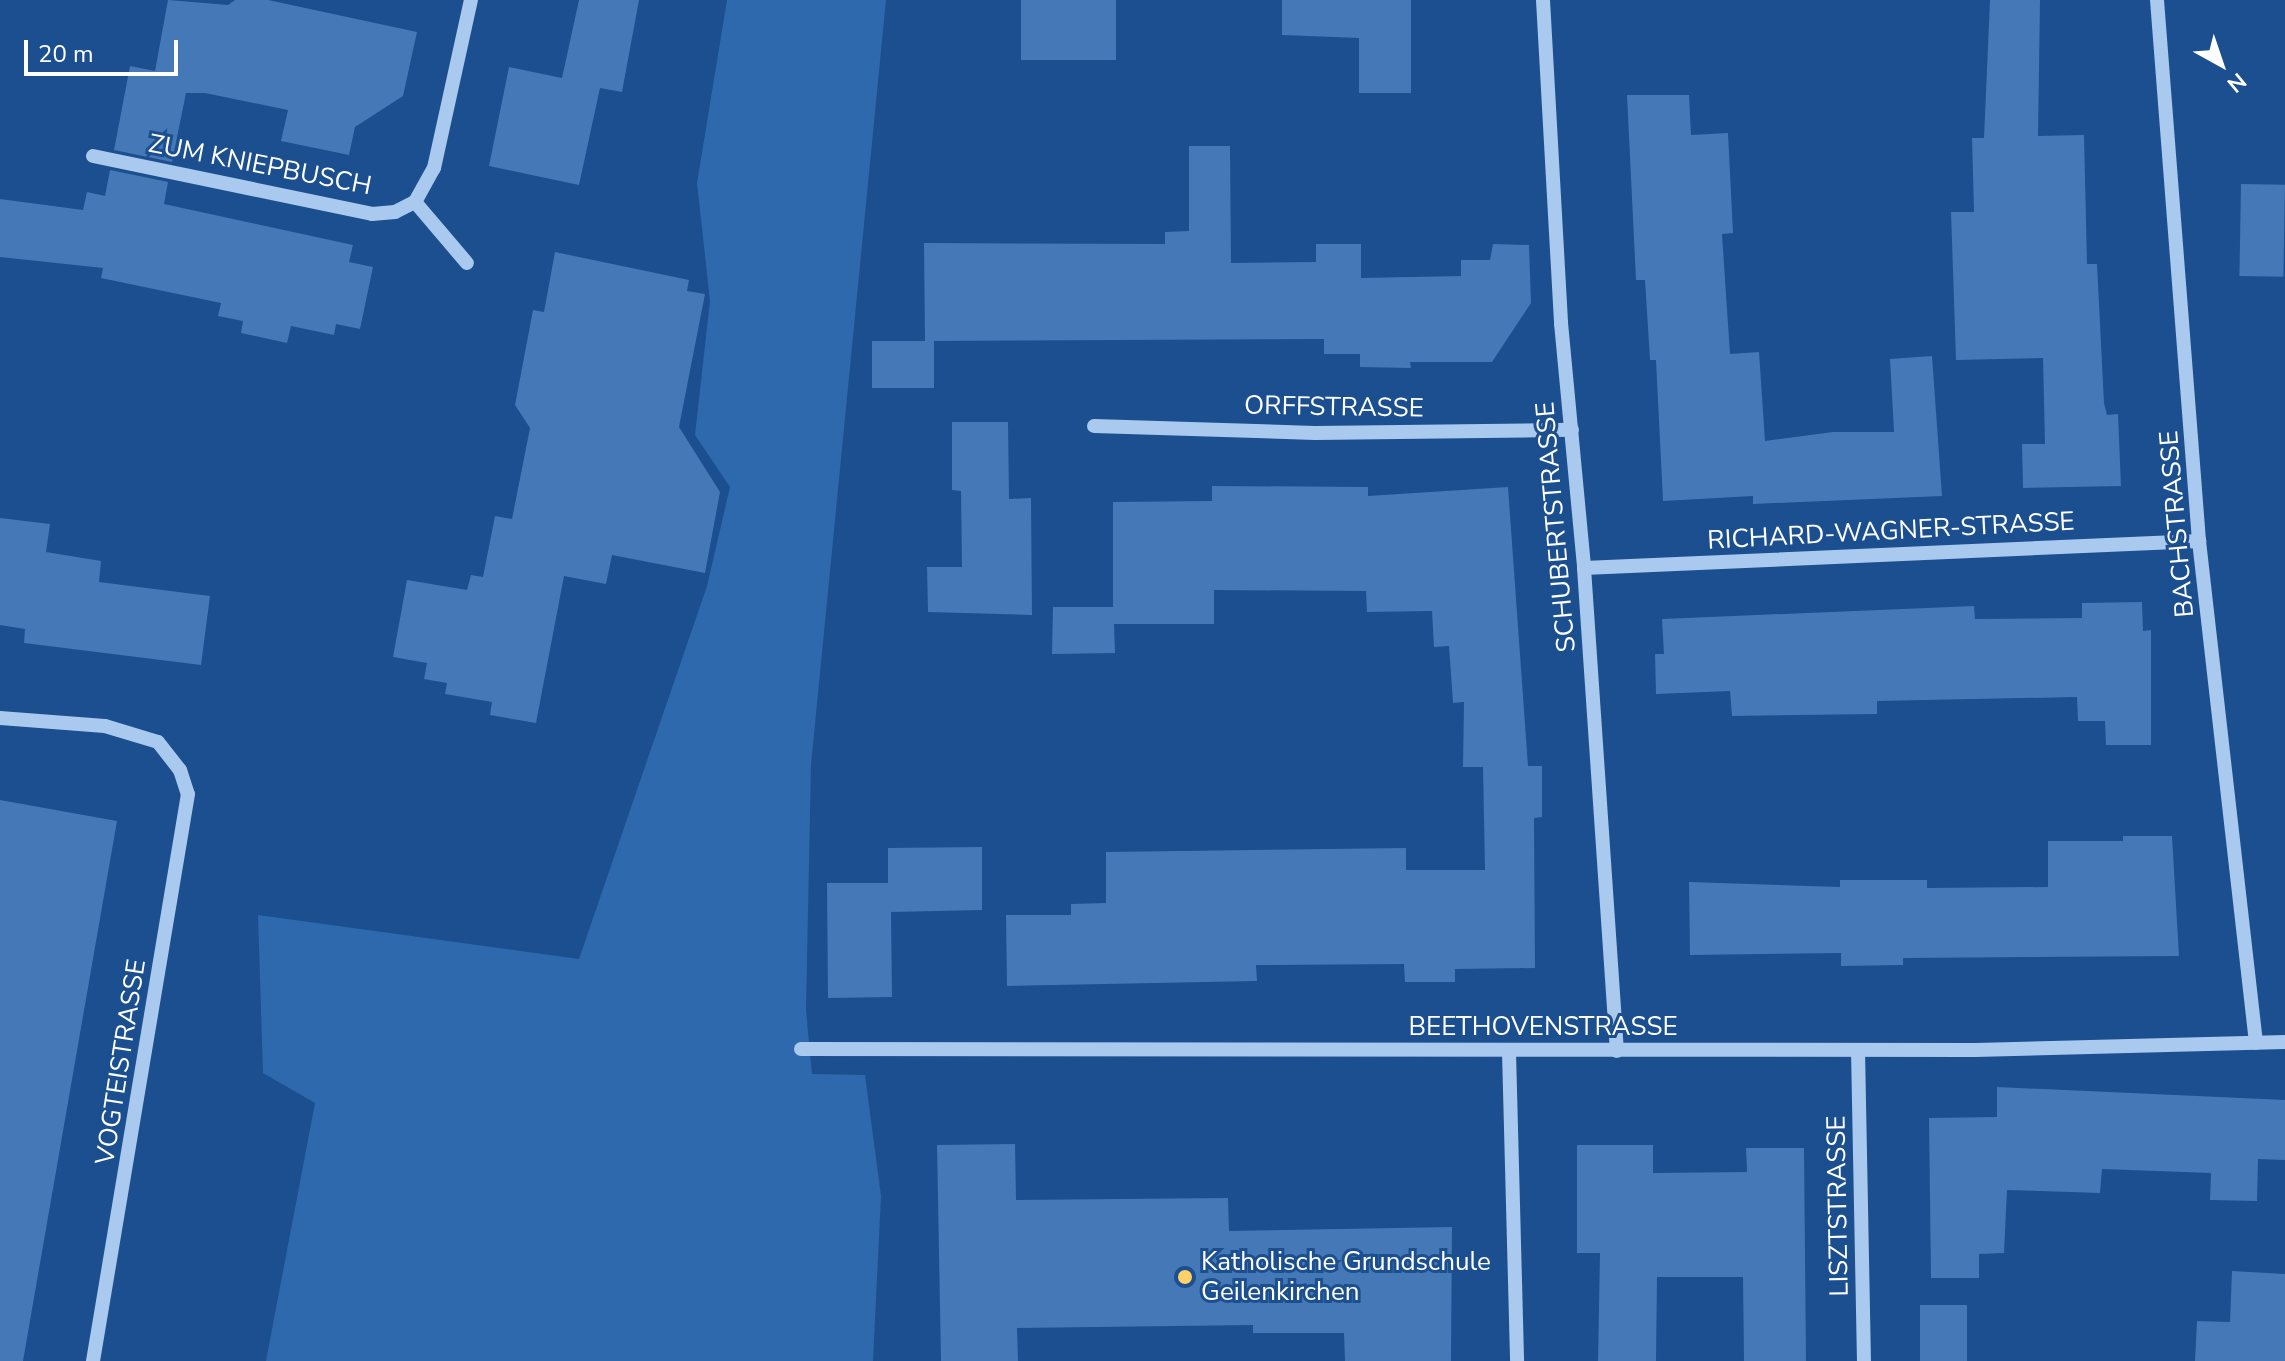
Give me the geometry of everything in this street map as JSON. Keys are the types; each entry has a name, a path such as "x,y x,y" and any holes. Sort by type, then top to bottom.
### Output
{"street":[{"path":"467,263 415,202 434,168 471,0"},
{"name":"SCHUBERTSTRASSE","path":"1543,0 1561,323 1584,568 1617,1051"},
{"name":"BACHSTRASSE","path":"2157,0 2199,541 2256,1043"},
{"name":"ZUM KNIEPBUSCH","path":"93,156 372,214 395,212 415,202"},
{"name":"ORFFSTRASSE","path":"1094,426 1315,433 1572,430"},
{"name":"RICHARD-WAGNER-STRASSE","path":"1584,568 2199,541"},
{"name":"VOGTEISTRASSE","path":"0,718 126,732 158,742 180,770 188,794 93,1361"},
{"name":"BEETHOVENSTRASSE","path":"801,1049 1509,1052 1858,1050 2285,1042"},
{"name":"LISZTSTRASSE","path":"1858,1050 1864,1361"},
{"path":"1509,1052 1517,1361"}],"shaded area":[{"path":"727,0 886,0 811,765 806,1010 812,1074 865,1075 881,1196 873,1361 266,1361 315,1103 263,1073 258,915 579,959 707,586 730,487 695,435 710,301 697,183"}],"building":[{"path":"168,0 228,5 235,0 268,0 417,32 403,96 355,127 349,155 281,141 288,110 205,93 186,93 172,162 114,150 130,66 155,71"},
{"path":"579,0 639,0 622,92 600,88 579,185 489,166 509,67 562,78"},
{"path":"1021,0 1116,0 1116,60 1021,60"},
{"path":"1282,0 1411,0 1411,93 1359,93 1359,38 1282,35"},
{"path":"1990,0 2040,0 2038,136 2084,135 2087,264 2097,264 2104,403 2107,415 2118,414 2121,486 2023,488 2022,444 2045,444 2043,358 1956,360 1951,212 1974,212 1972,138 1984,138"},
{"path":"1627,95 1689,95 1691,135 1728,133 1733,233 1722,234 1730,354 1759,352 1765,441 1833,432 1894,432 1890,359 1932,356 1942,496 1753,504 1753,496 1663,501 1656,360 1650,360 1645,280 1636,280"},
{"path":"1189,146 1230,146 1231,263 1316,262 1316,244 1361,244 1361,278 1461,276 1461,260 1490,260 1493,244 1529,245 1531,303 1492,362 1410,362 1411,368 1360,367 1360,354 1324,354 1324,339 925,341 924,243 1165,244 1165,232 1189,231"},
{"path":"110,170 168,182 164,204 353,245 349,262 373,267 360,329 336,324 334,335 291,326 287,343 241,333 243,321 218,316 221,303 101,278 103,268 0,257 0,199 83,210 87,192 105,196"},
{"path":"2241,184 2285,185 2283,277 2239,276"},
{"path":"555,252 689,280 687,291 705,294 679,427 720,492 705,573 612,555 606,584 564,576 536,723 490,715 492,702 445,694 447,683 424,679 427,663 393,657 407,580 467,590 471,575 483,577 495,516 512,519 530,428 515,405 533,310 544,312"},
{"path":"872,341 934,341 934,388 872,388"},
{"path":"952,422 1008,422 1009,499 1031,498 1032,615 928,612 927,567 962,567 961,491 952,490"},
{"path":"1212,486 1368,487 1368,496 1508,487 1528,766 1542,766 1542,817 1534,818 1535,968 1455,969 1455,982 1405,982 1404,964 1256,965 1257,981 1007,986 1006,915 1071,915 1071,904 1106,903 1106,852 1406,848 1406,870 1485,870 1483,767 1463,767 1464,702 1453,703 1449,646 1434,647 1432,611 1367,612 1366,591 1214,590 1214,624 1114,624 1115,653 1052,654 1053,607 1113,607 1113,502 1212,501"},
{"path":"0,518 50,524 46,552 101,561 99,582 210,596 201,665 24,643 25,629 0,625"},
{"path":"2142,602 2143,631 2151,630 2151,745 2106,745 2105,721 2078,721 2077,697 1877,701 1877,714 1732,716 1730,691 1656,694 1655,654 1664,654 1662,619 1974,606 1975,619 2082,618 2082,603"},
{"path":"0,800 117,821 23,1361 0,1361"},
{"path":"2123,836 2172,836 2179,956 1903,958 1903,965 1841,966 1841,953 1690,955 1689,882 1840,887 1840,880 1927,880 1927,888 2048,887 2048,841 2123,841"},
{"path":"982,847 982,910 891,912 892,997 828,998 827,883 888,883 888,848"},
{"path":"1997,1087 2285,1100 2285,1160 2258,1159 2257,1201 2210,1200 2211,1173 2102,1169 2100,1193 2007,1190 2004,1253 1979,1254 1979,1278 1931,1278 1929,1118 1997,1117"},
{"path":"1015,1144 1016,1200 1228,1198 1229,1231 1452,1227 1451,1361 1345,1361 1344,1333 1253,1333 1253,1325 1017,1328 1018,1361 941,1361 937,1145"},
{"path":"1577,1145 1653,1145 1653,1173 1747,1172 1746,1148 1804,1148 1806,1361 1744,1361 1743,1277 1657,1277 1656,1361 1598,1361 1600,1253 1577,1253"},
{"path":"2232,1271 2285,1274 2285,1361 2195,1361 2197,1321 2230,1322"},
{"path":"1920,1305 1967,1305 1967,1361 1920,1361"}],"place":[{"name":"Katholische Grundschule Geilenkirchen","path":"1185,1277"}]}
